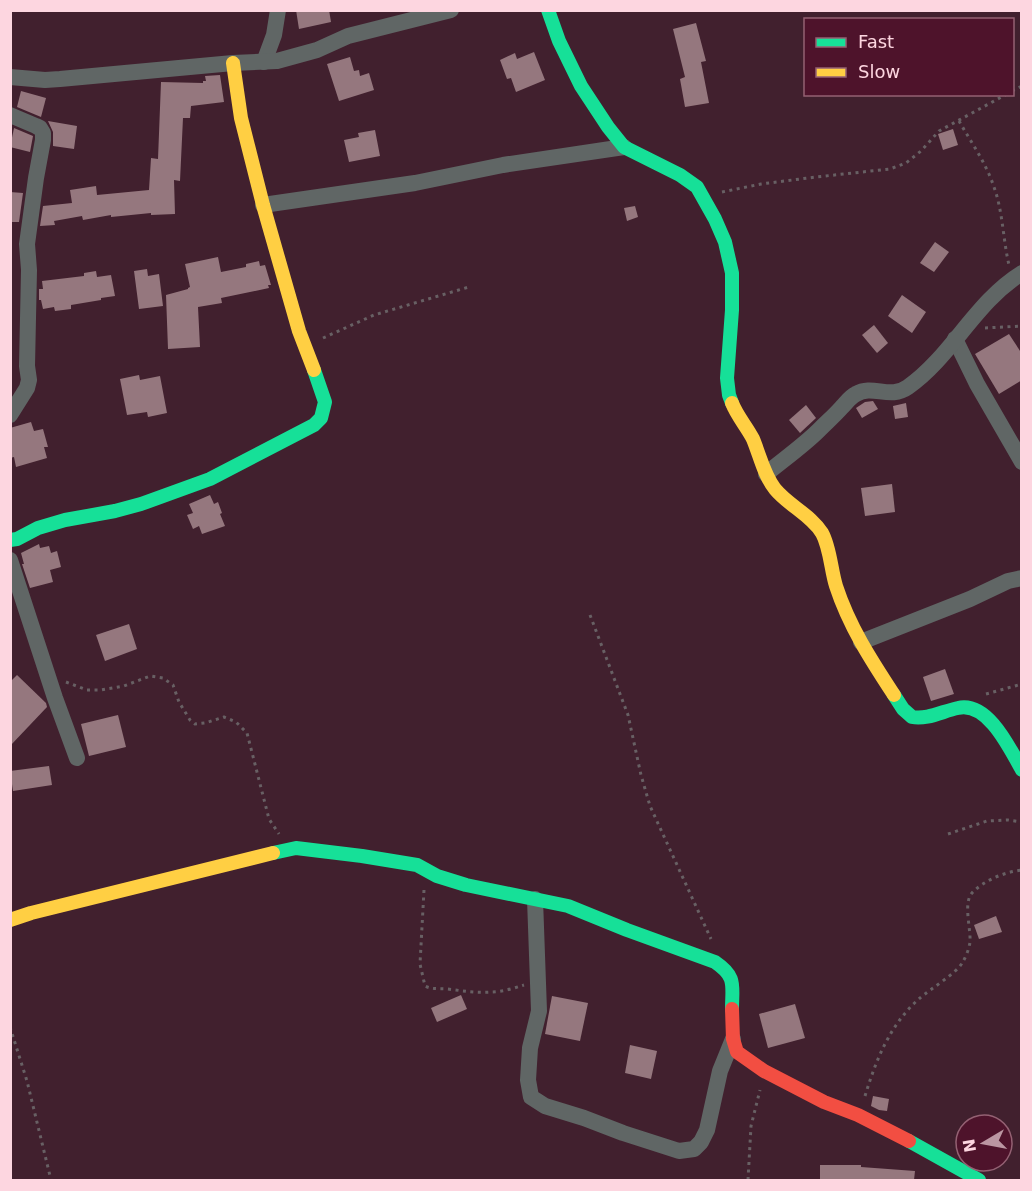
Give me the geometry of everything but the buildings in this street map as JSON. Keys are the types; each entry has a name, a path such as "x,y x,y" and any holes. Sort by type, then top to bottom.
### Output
{"street":[{"path":"264,62 274,35 278,10"},
{"path":"10,77 45,80 277,61 317,50 348,36 451,10"},
{"path":"548,10 581,86 624,147 680,175 697,187 703,196 725,242 732,273 727,378 729,394 775,489 817,525 824,536 837,586 852,627 861,642 903,709 912,717 925,717 962,707 978,711 995,724 1022,770"},
{"path":"10,540 64,519 115,511 141,504 210,479 314,425 321,418 325,402 299,331 263,206 241,118 233,63"},
{"path":"10,116 25,120 40,128 44,140 27,244 29,380 27,388 10,415"},
{"path":"263,206 415,183 503,165 624,147"},
{"path":"766,474 818,431 858,392 866,390 890,393 908,388 936,363 988,301 1017,276"},
{"path":"960,333 977,384 1022,462"},
{"path":"10,560 77,758"},
{"path":"861,642 970,599 1008,581 1022,578"},
{"path":"10,920 296,848 417,866 437,876 466,885 568,906 715,962 724,968 732,979 733,1039 737,1052 764,1071 824,1102 858,1115 979,1180"},
{"path":"536,899 539,1011 530,1048 528,1080 531,1097 545,1106 679,1151 694,1149 701,1142 707,1130 720,1071 733,1039"}],"path":[{"path":"703,196 761,184 890,169 906,163 921,151 939,131 1004,96"},
{"path":"958,120 988,172 994,187 999,203 1005,251 1017,276"},
{"path":"305,347 374,315 469,287"},
{"path":"960,333 1022,326"},
{"path":"591,615 628,714 650,806 724,968"},
{"path":"46,670 70,684 87,690 124,686 150,676 163,678 173,685 179,702 195,724 224,717 236,722 247,733 269,819 285,842 296,848"},
{"path":"984,694 1022,684"},
{"path":"948,834 987,821 1022,822"},
{"path":"417,866 424,887 420,964 425,986 432,989 446,988 465,992 494,992 538,983"},
{"path":"858,1115 875,1065 890,1033 909,1008 961,966 968,952 970,941 968,921 970,894 983,884 1005,874 1022,870"},
{"path":"10,1026 27,1081 51,1180"},
{"path":"748,1180 751,1126 764,1071"}],"traffic: fast":[{"path":"548,10 559,41 581,86 608,127 624,147 680,175 697,187 715,219 725,242 732,273 727,378 732,403"},
{"path":"10,540 65,520 141,504 210,479 314,425 321,418 325,402 314,370"},
{"path":"894,695 903,709 912,717 929,716 958,708 969,708 979,712 997,728 1022,770"},
{"path":"273,853 296,848 417,865 437,876 466,885 568,906 715,962 727,972 732,982 732,1009"},
{"path":"909,1141 979,1180"}],"traffic: slow":[{"path":"233,63 241,118 263,205 299,331 314,370"},
{"path":"732,403 753,439 771,484 822,533 836,586 847,615 894,695"},
{"path":"10,920 273,853"}],"traffic: jam":[{"path":"732,1009 733,1039 737,1052 764,1071 824,1102 858,1115 909,1141"}]}
